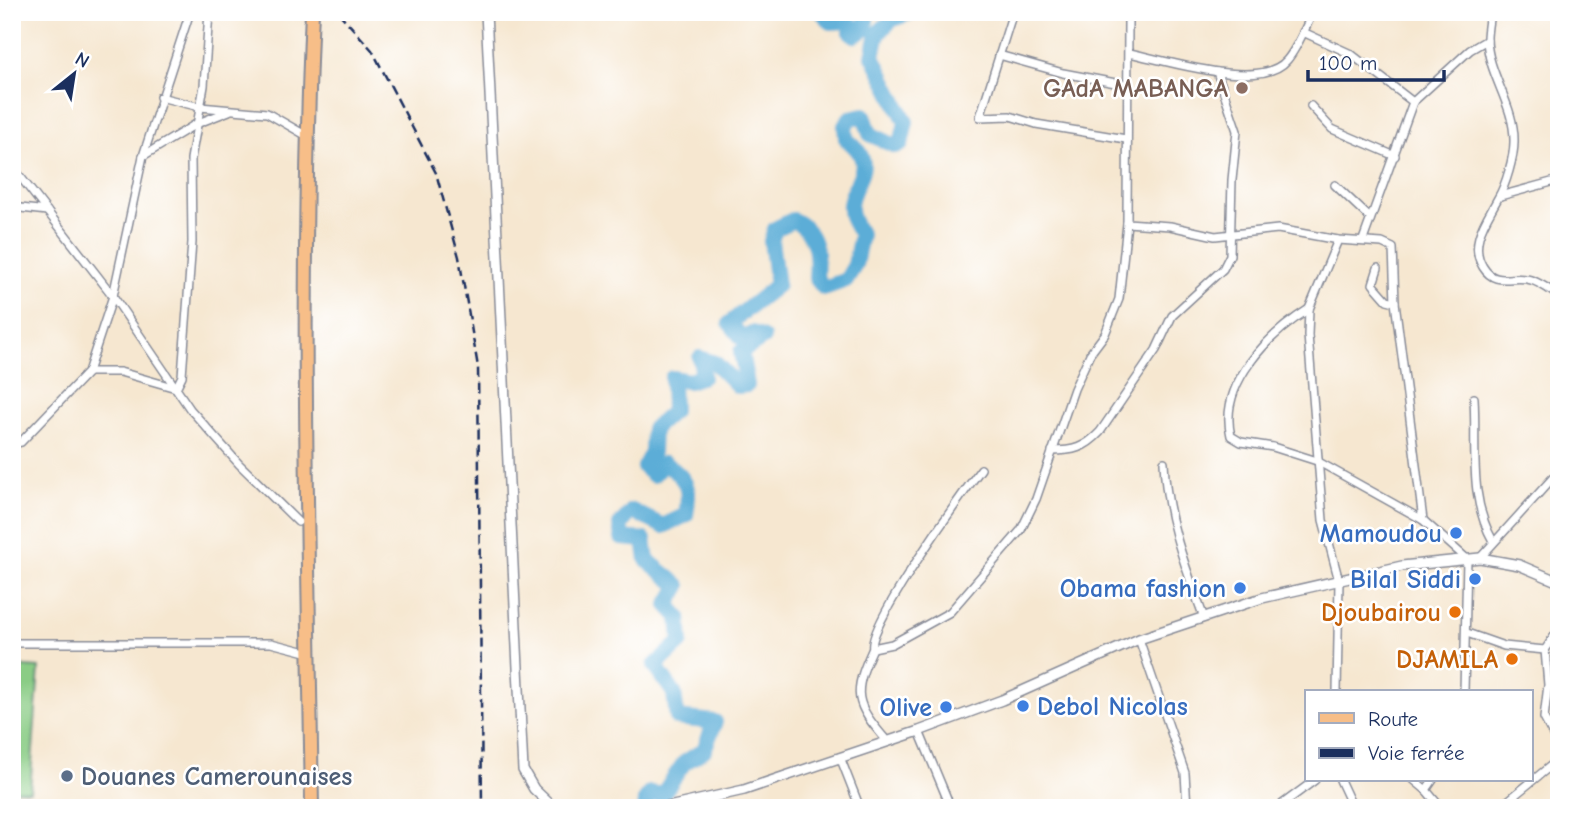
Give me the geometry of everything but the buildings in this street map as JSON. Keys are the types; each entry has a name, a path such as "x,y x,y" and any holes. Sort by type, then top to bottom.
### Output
{"main road":[{"path":"312,12 307,136 305,314 312,808"}],"street":[{"path":"12,444 21,442 88,372 113,296 143,156 160,97 190,12"},
{"path":"176,388 182,376 188,313 191,159 200,107 209,12"},
{"path":"486,12 521,749 523,770 534,789 554,808"},
{"path":"1013,12 980,117 1010,116 1036,124 1126,139"},
{"path":"873,648 892,644 950,612 1021,530 1036,499 1074,389 1090,354 1105,334 1119,299 1127,223 1126,85 1128,20 1131,12"},
{"path":"1129,52 1217,72 1266,74 1286,62 1314,12"},
{"path":"1490,12 1487,40 1495,72 1510,110 1514,143 1500,196 1484,219 1479,236 1478,257 1485,270 1499,281 1534,280 1559,296"},
{"path":"1303,32 1352,54 1413,102"},
{"path":"1363,240 1413,102 1470,50 1487,40"},
{"path":"999,55 1063,73 1126,85"},
{"path":"1052,451 1074,451 1089,444 1100,432 1149,360 1172,316 1223,269 1230,255 1237,131 1217,72"},
{"path":"160,97 200,107 267,113 307,136"},
{"path":"1311,106 1332,130 1395,156"},
{"path":"143,156 196,124 231,110"},
{"path":"12,166 113,296 190,409 239,464 298,522"},
{"path":"1500,196 1559,180"},
{"path":"1335,185 1370,218"},
{"path":"12,207 47,211"},
{"path":"1127,223 1230,235 1278,229 1338,240 1382,243 1393,248 1395,302 1423,520"},
{"path":"1336,690 1339,581 1323,520 1308,335 1309,309 1338,240"},
{"path":"1378,268 1373,284 1387,300 1395,302"},
{"path":"1309,309 1282,325 1240,376 1228,424 1231,436 1241,442 1273,447 1317,461 1423,520 1467,559 1468,634 1464,690"},
{"path":"88,372 120,372 176,388"},
{"path":"1475,398 1478,441 1475,490 1483,524 1493,541"},
{"path":"1164,461 1165,498 1176,542 1204,618"},
{"path":"887,741 864,716 858,701 858,679 873,648 871,639 946,514 981,469"},
{"path":"1480,558 1559,471"},
{"path":"664,808 744,790 919,731 1002,700 1139,639 1262,598 1402,566 1480,558 1520,565 1559,582"},
{"path":"1559,629 1545,650 1549,685 1544,718 1559,746"},
{"path":"1468,634 1504,646 1545,650"},
{"path":"1139,639 1185,773 1187,808"},
{"path":"12,643 271,643 310,653"},
{"path":"919,731 951,808"},
{"path":"841,757 860,808"},
{"path":"1532,782 1559,760"},
{"path":"1277,808 1312,782"},
{"path":"1341,782 1353,808"},
{"path":"1417,782 1441,808"},
{"path":"1426,790 1432,782"},
{"path":"1499,808 1532,782"}],"green space":[{"path":"12,666 39,668 30,791 12,790"}],"waterway":[{"path":"822,12 831,22 848,21 852,26 851,32 855,35 865,29 867,12"},
{"path":"647,808 645,801 650,793 662,795 684,763 704,750 715,722 677,718 674,693 655,666 681,642 679,617 668,605 679,586 647,560 644,540 622,538 620,525 632,511 663,526 686,515 686,484 678,474 664,463 653,475 644,467 652,452 653,429 673,411 672,378 689,381 703,376 700,358 715,363 738,386 747,385 741,352 763,338 752,333 742,338 730,323 777,285 771,241 775,229 793,220 807,230 816,252 816,278 824,288 846,280 855,265 861,234 852,219 850,206 863,162 858,151 846,139 845,126 850,118 864,115 870,134 895,146 901,144 906,122 873,56 878,33 893,19 912,12"}],"railway":[{"path":"338,12 372,50 436,173 459,257 478,367 482,808"}],"place":[{"name":"GAdA MABANGA","path":"1242,88"},
{"name":"Mamoudou","path":"1456,533"},
{"name":"Bilal Siddi","path":"1475,579"},
{"name":"Obama fashion","path":"1240,588"},
{"name":"Djoubairou","path":"1455,612"},
{"name":"DJAMILA","path":"1512,659"},
{"name":"Debol Nicolas","path":"1023,706"},
{"name":"Olive","path":"946,707"},
{"name":"Douanes Camerounaises","path":"67,776"}]}
